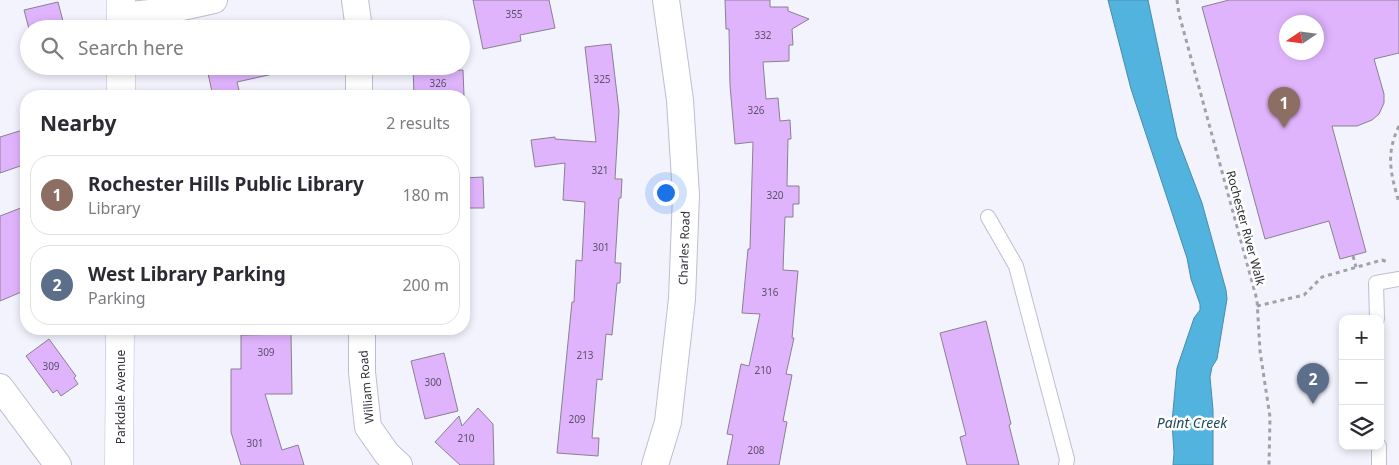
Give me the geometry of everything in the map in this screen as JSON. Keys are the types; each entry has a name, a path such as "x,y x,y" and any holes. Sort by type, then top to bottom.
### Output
{"main road":[{"path":"121,75 121,90"},
{"name":"Parkdale Avenue","path":"119,465 120,335"}],"street":[{"path":"121,15 159,12 214,0"},
{"path":"355,0 358,20"},
{"name":"Charles Road","path":"655,465 668,422 682,298 686,195 680,100 666,0"},
{"path":"359,75 359,90"},
{"name":"William Road","path":"362,335 362,372 368,427 387,454 399,465"},
{"path":"0,387 58,465"}],"lane":[{"path":"988,217 1016,266 1067,459 1066,465"},
{"path":"1377,315 1376,284 1399,279"},
{"path":"1379,450 1379,465"}],"path":[{"name":"Rochester River Walk","path":"1176,0 1257,300 1260,351 1270,417 1269,465"},
{"path":"1399,126 1392,145 1390,167 1399,204"},
{"path":"1353,256 1356,267"},
{"path":"1257,306 1304,295 1322,277 1382,260 1390,262"}],"water":[{"name":"Paint Creek","path":"1108,0 1148,0 1177,137 1202,203 1226,290 1227,299 1217,359 1212,367 1210,377 1213,410 1213,465 1173,465 1172,422 1177,368 1194,318 1200,310 1200,304 1191,279 1187,258 1131,89"}],"building":[{"path":"473,0 549,0 555,28 520,35 521,41 483,49"},
{"path":"725,0 770,0 770,7 788,7 788,11 809,19 792,29 793,45 789,45 789,61 763,62 766,99 778,98 780,121 790,120 791,139 788,139 787,186 799,186 799,204 793,204 793,217 785,217 783,270 798,271 792,338 794,338 786,374 792,375 783,421 787,422 779,465 727,465 733,435 727,434 741,364 749,366 760,314 742,313 748,249 750,249 753,142 735,144 730,85 729,29 726,29"},
{"path":"1229,0 1399,0 1399,53 1374,59 1384,94 1384,103 1379,114 1372,120 1357,126 1332,126 1366,252 1340,259 1329,221 1265,239 1202,7"},
{"path":"58,2 63,20 27,20 24,10"},
{"path":"611,44 619,111 615,179 622,179 615,263 621,263 612,335 606,334 602,380 597,379 592,438 599,438 598,456 557,453 572,302 574,302 576,260 582,261 585,202 563,200 565,163 535,167 531,140 555,137 555,139 596,142 585,47"},
{"path":"208,75 268,75 237,82 239,90 212,90"},
{"path":"413,75 463,75 464,90 414,90"},
{"path":"20,131 20,166 0,173 0,137"},
{"path":"483,177 484,208 470,208 470,178"},
{"path":"20,208 20,293 0,301 0,216"},
{"path":"986,321 1019,465 967,465 960,437 966,435 940,333"},
{"path":"241,335 291,335 292,394 265,394 282,450 298,445 304,465 241,465 231,432 231,369 241,369"},
{"path":"49,339 76,376 74,378 78,384 61,396 57,390 53,393 26,356"},
{"path":"444,353 458,411 425,419 411,361"},
{"path":"478,408 493,424 494,465 460,465 435,442 459,416 462,426"}],"place":[{"name":"Rochester Hills Public Library","path":"1284,128"},
{"name":"West Library Parking","path":"1313,404"}]}
